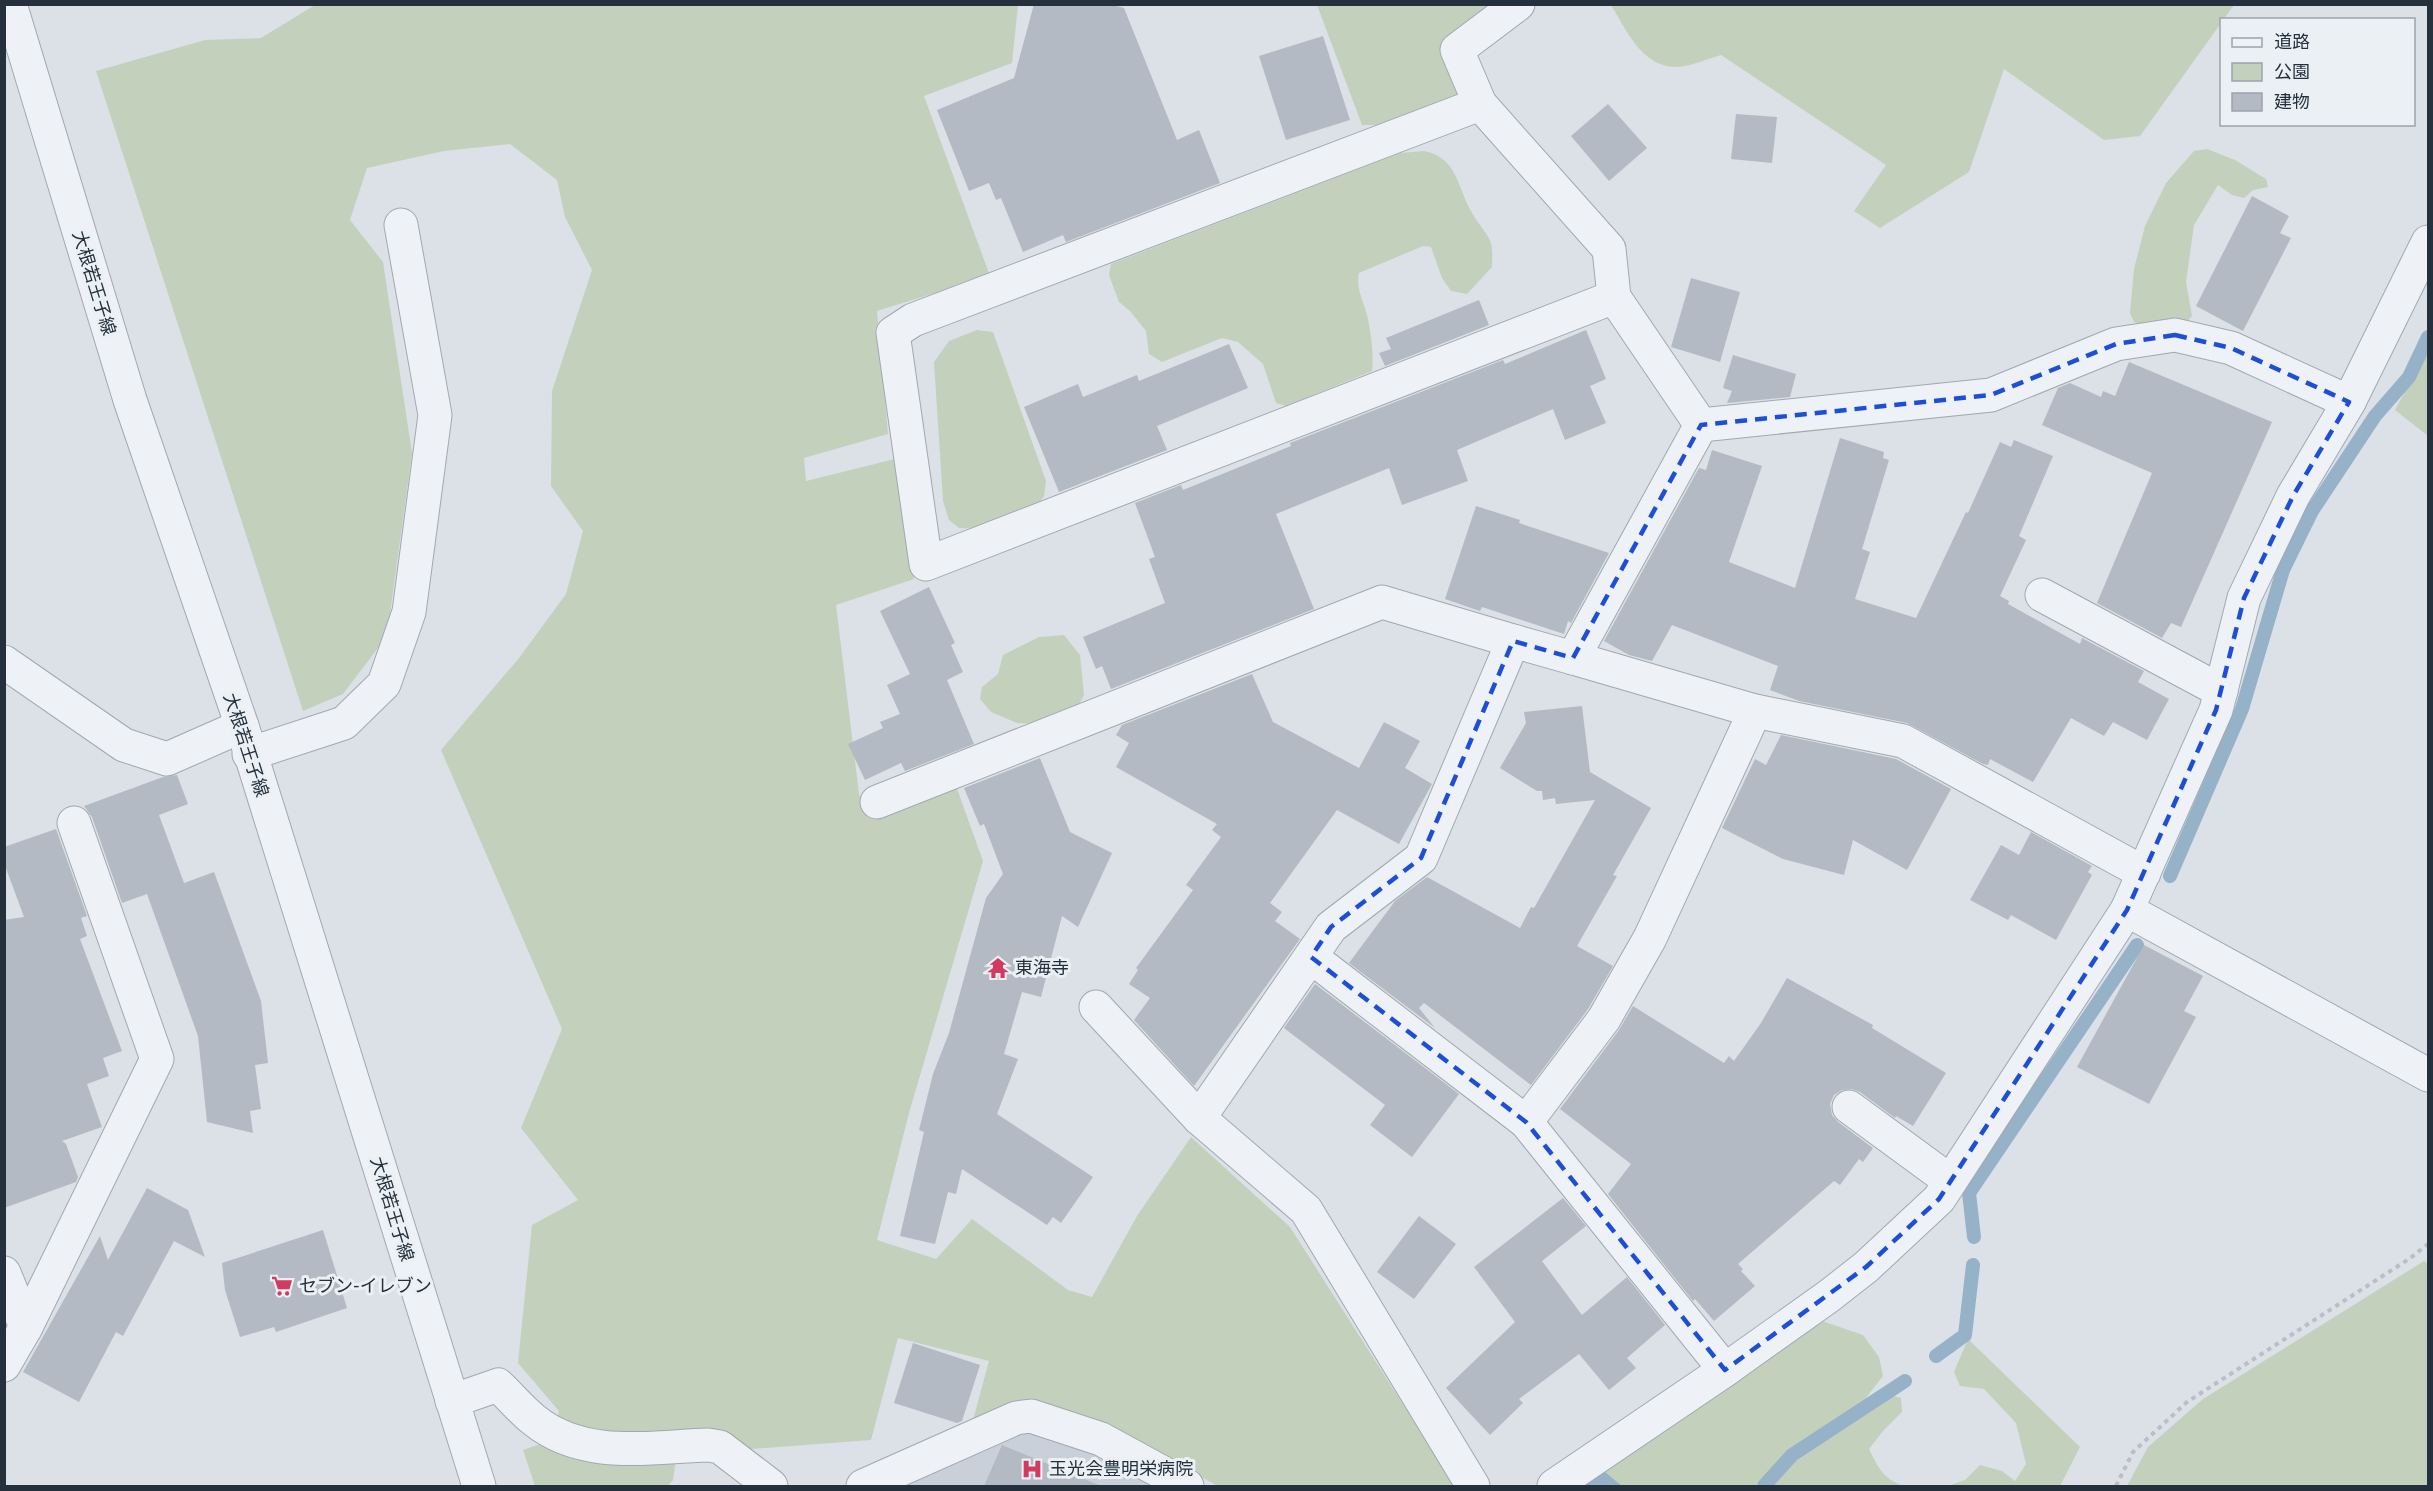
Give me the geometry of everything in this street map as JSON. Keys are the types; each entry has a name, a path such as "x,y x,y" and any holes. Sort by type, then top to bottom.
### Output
{"street":[{"name":"大根若王子線","path":"10,4 130,400 246,740 479,1486"},
{"path":"1518,4 1457,50 1480,104 1609,249 1614,297 1701,425"},
{"path":"1480,104 913,320 893,333 926,564 1614,297"},
{"path":"4,662 124,745 167,759 246,740 344,723 384,684 409,612 435,415 401,225"},
{"path":"1554,1486 1725,1370 1866,1267 1939,1199 2127,910 2216,710 2244,598 2293,496 2349,402 2428,242"},
{"path":"1701,425 1991,395 2116,344 2175,335 2231,348 2349,402"},
{"path":"1573,658 1701,425"},
{"path":"2042,596 2221,691"},
{"path":"877,802 1382,602 1755,711 1903,741 2144,873"},
{"path":"1199,1118 1331,927 1421,858 1514,641"},
{"path":"1526,1122 1604,1019 1650,938 1755,711"},
{"path":"4,1365 26,1327 157,1059 74,823"},
{"path":"2127,910 2428,1075"},
{"path":"1311,957 1526,1122 1725,1370"},
{"path":"1096,1007 1199,1118 1306,1210 1473,1486"},
{"path":"1849,1107 1950,1181"},
{"path":"4,1274 26,1327"},
{"path":"452,1401 498,1385 534,1421 555,1433 587,1446 606,1449 708,1445 720,1447 771,1486"},
{"path":"863,1486 1016,1418 1031,1416 1101,1439 1187,1486"}],"path":[{"path":"2116,1486 2133,1452 2187,1402 2399,1266 2428,1244"}],"highlighted area":[{"path":"2175,335 2231,348 2349,402 2293,496 2244,598 2216,710 2127,910 1939,1199 1866,1267 1725,1370 1526,1122 1311,957 1331,927 1421,858 1513,641 1573,658 1701,425 1991,395 2116,344"}],"shaded area":[{"name":"玉光会豊明栄病院","path":"1027,1425 1096,1451 1159,1486 898,1486"}],"green space":[{"path":"315,5 1018,5 1012,63 924,96 990,276 877,311 888,434 804,458 806,481 895,459 914,579 836,605 859,794 868,818 955,783 983,861 909,1113 877,1240 936,1259 972,1219 1068,1290 1092,1297 1137,1216 1191,1137 1290,1227 1455,1486 1218,1486 1106,1425 970,1431 989,1361 898,1338 871,1440 726,1451 556,1428 559,1411 518,1363 532,1225 578,1200 521,1128 562,1029 441,750 519,658 566,594 583,531 551,486 552,391 592,270 565,217 557,180 510,144 444,151 367,168 350,220 383,262 412,453 387,636 343,694 303,711 96,71 205,40 261,38"},
{"path":"1317,5 1491,5 1455,102 1380,125 1362,125"},
{"path":"1611,5 2234,5 2225,18 2220,18 2220,25 2140,136 2104,140 2004,69 1969,172 1880,228 1854,211 1886,165 1721,55 1680,67 1663,65 1644,53 1629,35"},
{"path":"2207,149 2235,160 2266,179 2268,187 2253,190 2244,198 2232,195 2218,185 2194,225 2186,282 2192,316 2184,326 2146,327 2134,322 2130,313 2134,269 2145,226 2166,183 2194,151"},
{"path":"1424,151 1444,160 1455,175 1473,215 1490,240 1492,267 1467,294 1451,291 1442,278 1431,247 1423,246 1359,273 1359,290 1371,338 1372,371 1286,406 1276,403 1263,364 1238,342 1222,338 1162,362 1149,354 1146,331 1130,311 1119,302 1109,275 1111,264 1400,153"},
{"path":"977,330 993,332 1046,481 1044,496 1037,506 980,529 959,528 949,520 943,501 934,362 949,341"},
{"path":"2428,348 2428,436 2395,410"},
{"path":"1064,635 1080,655 1084,695 1076,710 1046,724 1017,723 991,712 980,699 982,687 998,674 1003,655 1039,637"},
{"path":"2424,1261 2428,1264 2428,1486 2127,1486 2148,1447 2203,1399"},
{"path":"1822,1321 1863,1335 1879,1357 1883,1376 1862,1403 1787,1452 1756,1486 1622,1486 1604,1471"},
{"path":"1968,1339 2080,1447 2060,1486 1948,1486 1965,1480 1980,1465 2002,1471 2015,1481 2026,1464 2016,1423 1984,1389 1960,1386 1954,1372"},
{"path":"1894,1396 1901,1398 1902,1412 1869,1449 1883,1473 1892,1481 1905,1486 1771,1486 1796,1458"},
{"path":"546,1442 677,1452 673,1480 668,1486 535,1486 523,1450"}],"water":[{"path":"1604,1471 1622,1486 1584,1486"}],"building":[{"path":"1034,4 1110,4 1124,8 1177,140 1199,130 1220,183 1066,242 1063,235 1023,252 1001,198 996,200 989,183 969,191 937,110 1014,78"},
{"path":"1323,36 1350,120 1286,140 1259,56"},
{"path":"1608,104 1647,148 1609,181 1571,136"},
{"path":"1736,114 1777,117 1772,163 1731,159"},
{"path":"2252,196 2289,216 2280,233 2291,238 2243,331 2196,306"},
{"path":"1691,278 1740,292 1720,362 1671,347"},
{"path":"1479,300 1489,325 1385,366 1379,353 1391,349 1386,338"},
{"path":"1586,330 1606,379 1590,386 1606,423 1565,440 1553,409 1457,450 1468,481 1402,505 1389,468 1276,514 1314,609 1111,689 1102,666 1096,669 1083,637 1165,603 1149,559 1155,557 1135,503 1181,485 1183,490 1291,446 1290,443 1503,360 1505,364"},
{"path":"1229,344 1248,388 1157,426 1167,450 1059,492 1024,407 1078,384 1083,397 1137,375 1139,381"},
{"path":"1733,355 1796,374 1790,397 1727,403 1732,391 1723,388"},
{"path":"2129,362 2272,422 2181,627 2171,623 2162,638 2097,603 2152,473 2042,425 2058,388 2070,383 2101,397 2103,391 2115,396"},
{"path":"1840,438 1884,452 1883,458 1889,460 1862,549 1870,552 1855,599 1916,618 2000,442 2011,447 2014,440 2053,456 2019,536 2026,540 2000,596 2009,601 2008,604 2080,644 2082,638 2144,671 2138,682 2169,699 2147,740 2113,722 2104,736 2071,718 2033,782 1990,759 1988,765 1983,764 1907,723 1799,701 1770,690 1778,666 1672,625 1652,661 1629,655 1604,641 1699,468 1706,470 1712,450 1762,466 1729,562 1795,588"},
{"path":"1476,506 1609,553 1571,623 1568,621 1564,634 1482,607 1480,611 1445,599"},
{"path":"929,587 955,643 951,645 963,672 947,680 974,744 905,771 901,763 865,780 848,744 883,728 880,722 900,714 887,685 910,674 880,611"},
{"path":"1252,674 1273,722 1359,768 1384,722 1420,741 1405,768 1432,784 1399,844 1337,810 1270,903 1282,912 1275,921 1300,939 1194,1086 1134,1020 1150,998 1129,984 1138,970 1136,968 1193,890 1186,885 1221,837 1212,830 1217,824 1116,767 1129,743 1116,735 1122,725"},
{"path":"1582,706 1590,772 1651,808 1613,875 1617,876 1577,946 1613,966 1588,1009 1531,1085 1424,1003 1419,1008 1435,1028 1349,963 1395,901 1427,877 1520,928 1531,907 1534,908 1595,800 1556,804 1555,798 1543,800 1542,791 1537,791 1500,768 1526,723 1524,712"},
{"path":"1781,735 1896,759 1951,789 1907,870 1853,840 1844,875 1783,859 1722,828 1755,759 1766,765"},
{"path":"1040,758 1070,832 1112,853 1078,927 1062,916 1041,997 1022,992 1004,1054 1018,1059 997,1114 1093,1177 1061,1223 1053,1217 1047,1225 962,1169 956,1194 948,1192 935,1244 900,1236 924,1132 919,1130 933,1074 949,1033 986,898 1003,874 984,824 980,826 964,788"},
{"path":"177,775 188,804 159,815 184,883 214,872 261,1001 268,1063 255,1065 261,1109 250,1111 253,1133 207,1122 198,1036 147,894 122,903 92,817 84,806 163,777"},
{"path":"56,829 87,916 81,918 87,936 80,939 122,1051 103,1058 109,1076 87,1084 102,1127 62,1141 66,1144 78,1177 76,1182 4,1208 4,920 24,917 4,863 4,847"},
{"path":"2031,832 2092,866 2088,872 2092,875 2056,940 2011,915 2008,920 1970,900 2001,845 2019,855"},
{"path":"2144,945 2203,976 2184,1011 2196,1017 2149,1104 2077,1067"},
{"path":"1787,978 1873,1025 1872,1028 1946,1073 1913,1126 1896,1116 1895,1118 1860,1092 1852,1089 1842,1090 1834,1095 1830,1104 1832,1115 1873,1148 1863,1162 1859,1159 1840,1185 1834,1181 1738,1264 1743,1269 1741,1271 1755,1286 1714,1321 1695,1299 1693,1301 1608,1194 1631,1164 1560,1109 1619,1030 1633,1006 1724,1063 1729,1056 1734,1061 1761,1023"},
{"path":"1315,984 1459,1094 1412,1157 1370,1125 1385,1105 1284,1028"},
{"path":"147,1188 188,1210 205,1257 174,1241 123,1336 116,1332 79,1402 23,1372 100,1236 108,1260"},
{"path":"1563,1198 1586,1226 1542,1261 1582,1315 1627,1277 1665,1325 1627,1358 1636,1368 1609,1390 1579,1354 1519,1399 1523,1403 1490,1435 1446,1388 1515,1322 1474,1267"},
{"path":"1419,1216 1456,1244 1414,1299 1377,1272"},
{"name":"セブン-イレブン","path":"323,1230 347,1308 276,1332 274,1327 240,1337 225,1290 222,1263"},
{"path":"913,1343 980,1365 962,1421 957,1423 894,1403"},
{"path":"1002,1445 1101,1486 984,1486"}],"waterway":[{"path":"2170,876 2242,709 2283,570 2312,511 2375,416 2409,377 2428,337"},
{"path":"1974,1237 1969,1193 2137,945"},
{"path":"1936,1356 1965,1335 1973,1265"},
{"path":"1764,1486 1792,1455 1905,1381"}],"place":[{"name":"東海寺","path":"998,968"},
{"name":"セブン-イレブン","path":"282,1286"},
{"name":"玉光会豊明栄病院","path":"1032,1469"}]}
